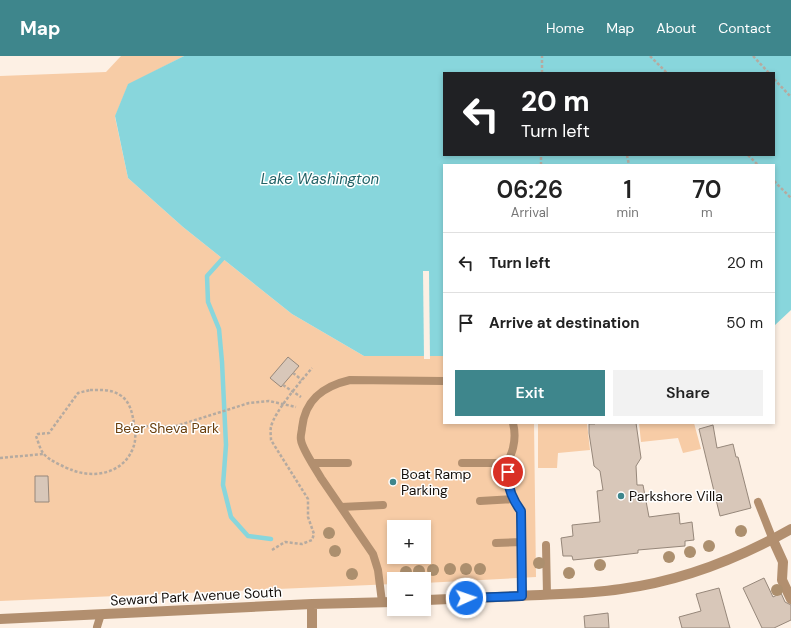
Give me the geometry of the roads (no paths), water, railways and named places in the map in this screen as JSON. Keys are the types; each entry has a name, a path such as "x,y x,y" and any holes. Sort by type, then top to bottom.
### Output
{"street":[{"path":"431,600 590,593 653,583 714,565 744,554 791,530"},
{"path":"773,540 787,564 782,580 791,599"},
{"name":"Seward Park Avenue South","path":"0,619 312,604 387,602"},
{"path":"312,604 312,628"}],"lane":[{"path":"382,602 378,570 373,554 312,463 301,440 303,418 308,406 324,390 336,383 350,380 443,381"},
{"path":"513,424 514,447 508,463 508,481 513,499 521,511 522,596"},
{"path":"312,463 348,463"},
{"path":"462,463 508,463"},
{"path":"480,501 513,499"},
{"path":"758,502 773,540"},
{"path":"341,507 383,505"},
{"path":"496,543 521,542"},
{"path":"546,545 547,595"},
{"path":"97,627 101,614"}],"water":[{"name":"Lake Washington","path":"184,56 791,56 791,310 775,325 775,164 443,164 443,356 364,356 292,314 183,227 128,178 115,116 128,84"}],"waterway":[{"path":"225,256 207,276 208,302 219,329 222,362 226,445 223,485 231,517 248,536 271,539"}],"place":[{"name":"Boat Ramp Parking","path":"393,482"},
{"name":"Parkshore Villa","path":"621,496"}],"park label":[{"name":"Be'er Sheva Park","path":"167,428"}]}
